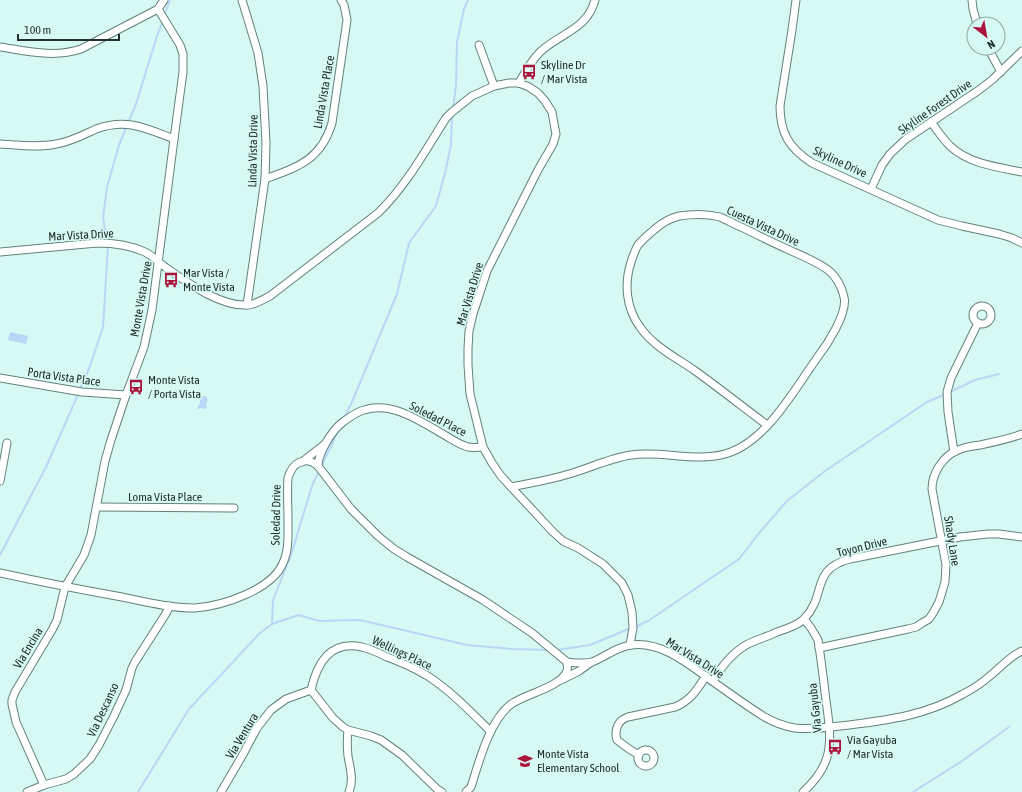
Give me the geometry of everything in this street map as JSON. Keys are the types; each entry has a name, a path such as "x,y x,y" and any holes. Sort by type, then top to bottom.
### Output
{"street":[{"path":"0,47 46,54 74,51 158,9 164,0"},
{"name":"Linda Vista Drive","path":"242,0 258,53 263,86 266,143 265,179 247,305"},
{"name":"Linda Vista Place","path":"265,179 293,169 311,158 325,141 330,130 347,20 344,5 341,0"},
{"path":"247,305 253,304 270,296 378,213 406,182 446,118 452,112 472,96 494,86 504,83 519,83 533,59 539,52 587,18 592,10 595,0"},
{"name":"Skyline Drive","path":"796,0 780,106 780,116 784,132 791,145 808,160 844,178 938,220 999,234 1022,243"},
{"path":"972,0 975,16"},
{"name":"Monte Vista Drive","path":"65,587 84,555 93,530 104,461 144,347 152,310 184,72 183,54 180,45 158,9"},
{"path":"479,45 494,86"},
{"name":"Skyline Forest Drive","path":"871,189 882,165 890,154 906,139 979,90 1001,72 1022,50"},
{"path":"992,56 1001,72"},
{"name":"Mar Vista Drive","path":"519,83 529,86 538,93 549,106 556,134 552,149 538,170 487,271 469,331 468,365 470,394 483,447 501,476 563,541 578,548 603,564 622,583 628,595 632,612 633,628 630,645 647,645 666,651 689,664 754,710 776,723 793,728 805,729 829,728 898,718 910,716 937,707 976,687 1013,656 1022,651"},
{"path":"931,122 949,145 962,155 975,161 1022,172"},
{"path":"0,144 30,146 53,145 75,139 109,125 118,124 128,124 148,129 174,139"},
{"name":"Cuesta Vista Drive","path":"511,487 569,474 631,455 660,454 701,457 733,452 756,438 767,425 791,396 822,353 843,314 845,307 843,290 832,273 822,266 720,218 704,215 681,216 670,219 638,244 628,273 626,288 628,300 635,320 647,336 661,349 722,391 767,425"},
{"name":"Mar Vista Drive","path":"0,252 97,243 111,243 126,246 145,252 152,256 184,281 200,290 229,302 247,305"},
{"path":"954,452 947,408 947,392 951,378 978,323"},
{"name":"Porta Vista Place","path":"0,378 76,392 126,395"},
{"name":"Soledad Place","path":"318,466 318,460 336,427 353,415 363,410 372,408 398,411 410,415 459,444 470,447 483,447"},
{"name":"Shady Lane","path":"819,648 916,627 929,618 937,608 945,582 946,565 933,497 932,482 938,468 954,452 965,447 994,442 1022,434"},
{"name":"Soledad Drive","path":"0,573 65,587 187,608 206,606 228,601 251,592 274,576 284,562 288,545 288,478 291,469 327,442"},
{"path":"0,481 7,443"},
{"path":"302,462 311,462 318,466 351,509 378,536 401,553 490,604 532,633 567,662 592,662"},
{"name":"Loma Vista Place","path":"97,507 234,508"},
{"name":"Toyon Drive","path":"804,619 815,601 825,574 832,566 843,561 960,537 999,534 1022,537"},
{"name":"Via Encina","path":"44,785 16,722 12,700 19,683 57,620 65,587"},
{"name":"Via Descanso","path":"27,792 44,785 66,779 82,767 95,752 126,690 135,662 170,606"},
{"path":"713,681 726,662 741,648 790,627 804,619"},
{"name":"Via Gayuba","path":"803,792 815,780 822,770 827,758 829,743 829,728 818,640 804,619"},
{"path":"466,792 471,787 490,731 505,710 514,703 579,671 616,649 630,645"},
{"name":"Wellings Place","path":"311,690 317,669 328,654 335,649 347,646 363,647 411,667 427,676 458,699 490,731"},
{"path":"560,681 566,673 567,662"},
{"path":"639,754 617,740 616,731 620,722 628,717 675,707 681,704 692,696 706,676"},
{"path":"311,690 333,718 343,727 348,730 381,740 402,755 442,792"},
{"name":"Via Ventura","path":"221,792 257,728 271,710 286,699 311,690"},
{"path":"348,730 347,748 352,778 350,792"}],"water":[{"path":"10,332 28,336 26,344 8,340"},
{"path":"206,396 208,400 206,404 207,408 198,409 200,399"}],"waterway":[{"path":"164,16 170,0"},
{"path":"453,109 456,85 457,42 464,9 468,0"},
{"path":"107,241 103,218 107,187 119,145 136,104 163,20"},
{"path":"344,418 397,294 409,243 436,206 451,145 452,115"},
{"path":"81,387 90,366 103,327 108,246"},
{"path":"950,392 975,380 999,374"},
{"path":"635,627 648,621 739,559 787,501 825,471 927,402 946,394"},
{"path":"0,555 46,467 77,397"},
{"path":"321,467 338,431"},
{"path":"272,624 273,600 291,555 312,486 319,471"},
{"path":"138,792 189,709 259,634 272,624 298,615 320,621 360,620 467,645 512,649 549,650"},
{"path":"557,650 590,645 631,628"},
{"path":"913,792 962,761 1009,727"}],"place":[{"name":"Skyline Dr / Mar Vista","path":"529,72"},
{"name":"Mar Vista / Monte Vista","path":"171,280"},
{"name":"Monte Vista / Porta Vista","path":"136,387"},
{"name":"Via Gayuba / Mar Vista","path":"835,747"},
{"name":"Monte Vista Elementary School","path":"525,761"}]}
